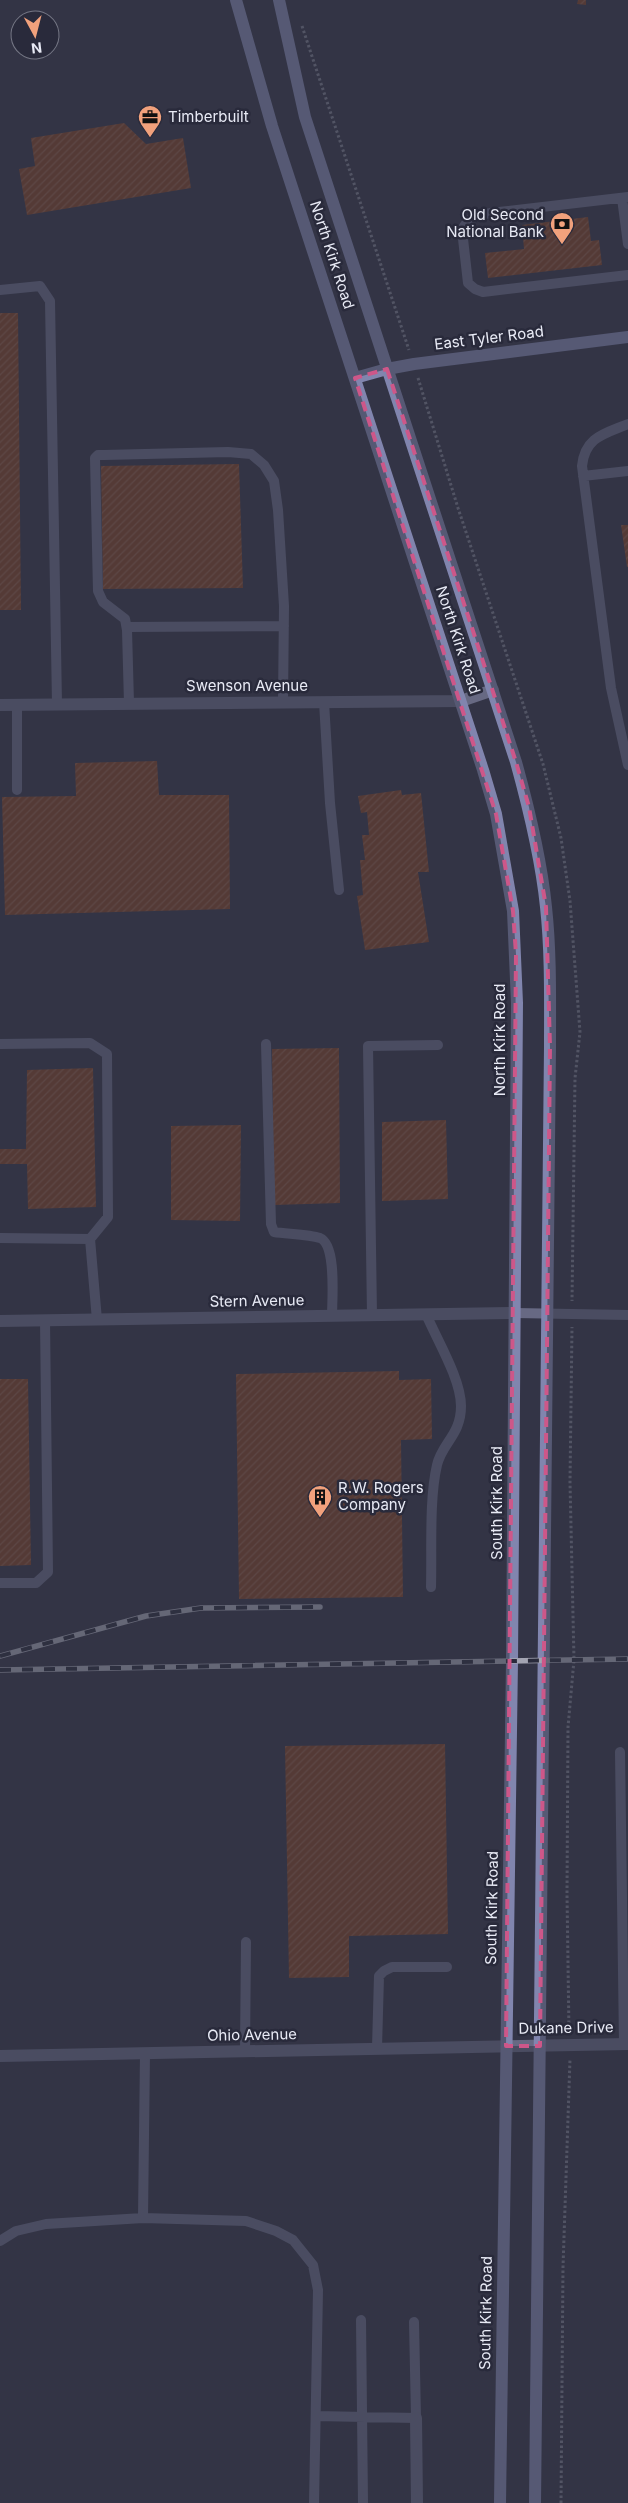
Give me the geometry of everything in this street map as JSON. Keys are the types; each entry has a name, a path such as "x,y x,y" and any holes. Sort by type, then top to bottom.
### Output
{"main road":[{"name":"North Kirk Road","path":"236,0 272,126 461,701 496,814 513,911 517,1036 515,1313"},
{"name":"North Kirk Road","path":"279,0 305,117 529,807 546,907 550,998 548,1313"},
{"name":"East Tyler Road","path":"355,378 388,368 628,337"},
{"name":"South Kirk Road","path":"500,2503 515,1313"},
{"path":"535,2503 548,1313"}],"street":[{"name":"Swenson Avenue","path":"0,705 461,701 492,690"},
{"name":"Stern Avenue","path":"0,1321 515,1313"},
{"name":"Dukane Drive","path":"506,2046 626,2044"},
{"name":"Ohio Avenue","path":"0,2056 506,2046"},
{"path":"416,2418 417,2503"}],"lane":[{"path":"628,244 625,197 490,213 473,217 465,224 462,230 468,284 483,292 628,275"},
{"path":"0,290 40,286 50,302 57,704"},
{"path":"628,424 588,444 583,455 583,476 611,688 628,765"},
{"path":"129,704 127,627 125,619 103,602 98,592 95,458 98,455 228,452 251,454 264,465 274,482 278,510 284,626 283,702"},
{"path":"583,476 628,471"},
{"path":"127,627 284,626"},
{"path":"324,702 330,804 339,890"},
{"path":"17,705 17,790"},
{"path":"0,1044 90,1043 107,1054 108,1217 90,1239 97,1320"},
{"path":"266,1044 271,1224 274,1232 321,1239 329,1246 332,1264 332,1316"},
{"path":"372,1315 368,1046 438,1045"},
{"path":"0,1238 90,1239"},
{"path":"515,1313 628,1314"},
{"path":"426,1314 456,1381 461,1406 458,1429 437,1463 434,1482 431,1587"},
{"path":"0,1583 36,1583 48,1572 45,1320"},
{"path":"620,1752 626,2044"},
{"path":"245,2051 246,1942"},
{"path":"377,2048 379,1976 384,1970 392,1967 448,1967"},
{"path":"143,2218 145,2053"},
{"path":"0,2241 16,2230 46,2224 143,2218 246,2221 276,2231 292,2240 313,2265 318,2290 314,2503"},
{"path":"361,2320 363,2503"},
{"path":"316,2416 416,2418 414,2322"}],"highlighted area":[{"path":"387,369 516,762 529,807 546,907 550,1047 540,2046 506,2046 516,954 513,911 496,814 355,378"}],"building":[{"path":"578,0 586,0 586,5 577,4"},
{"path":"124,123 146,144 183,138 191,188 27,215 19,169 35,166 31,138"},
{"name":"Old Second National Bank","path":"588,217 591,241 599,240 602,265 488,278 485,253 524,249 522,225"},
{"path":"0,313 18,313 21,610 0,610"},
{"path":"239,464 243,588 103,589 101,466"},
{"path":"621,525 628,525 628,567 627,567"},
{"path":"157,761 159,795 229,795 230,909 5,915 2,797 76,796 75,763"},
{"path":"401,790 402,795 421,793 429,872 418,872 429,942 365,950 357,896 363,895 360,860 365,860 362,835 369,835 367,812 361,813 358,796"},
{"path":"339,1048 340,1203 274,1205 272,1049"},
{"path":"93,1068 96,1207 28,1209 27,1164 0,1164 0,1149 26,1149 27,1070"},
{"path":"446,1120 448,1199 382,1201 382,1122"},
{"path":"241,1125 240,1221 171,1220 171,1126"},
{"name":"R.W. Rogers Company","path":"399,1371 399,1380 431,1379 432,1439 401,1440 403,1597 239,1599 236,1374"},
{"path":"0,1379 28,1379 31,1565 0,1566"},
{"path":"445,1744 448,1934 349,1936 349,1977 289,1978 285,1746"}],"railway":[{"path":"0,1656 146,1616 201,1608 320,1607"},
{"path":"0,1670 628,1659"}],"place":[{"name":"Timberbuilt","path":"150,138"},
{"name":"Old Second National Bank","path":"562,245"},
{"name":"R.W. Rogers Company","path":"320,1518"}]}
